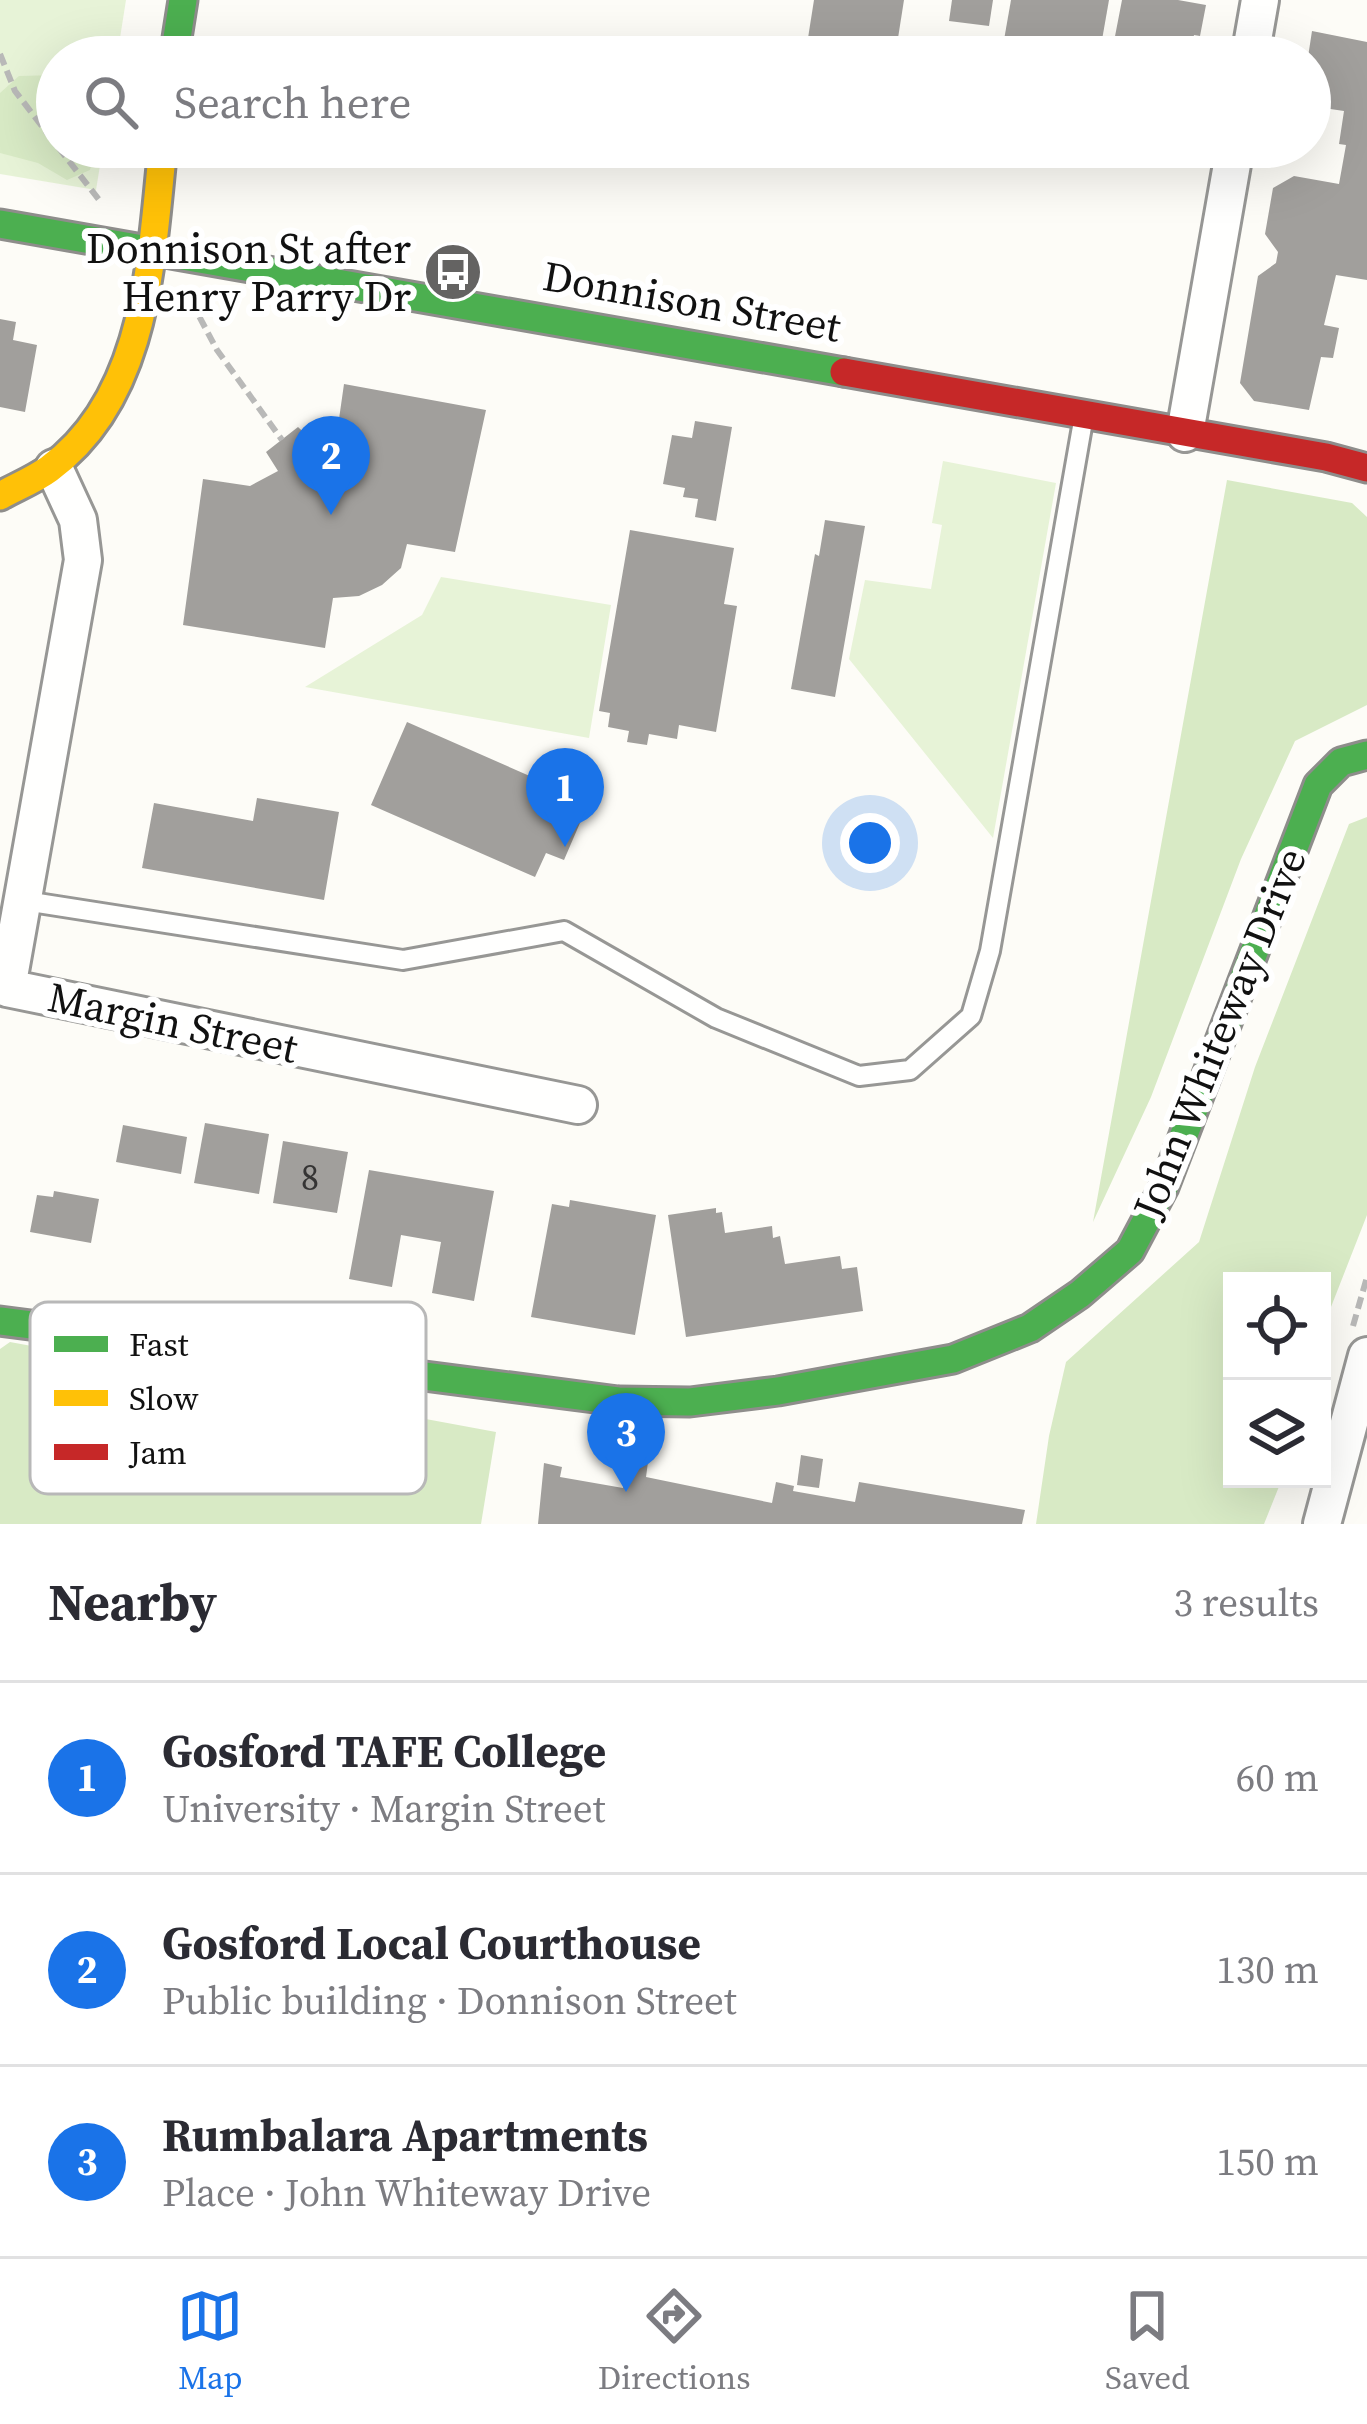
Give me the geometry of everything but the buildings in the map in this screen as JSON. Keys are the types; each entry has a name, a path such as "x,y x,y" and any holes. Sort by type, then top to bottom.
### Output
{"street":[{"path":"177,36 182,0"},
{"path":"1254,36 1260,0"},
{"path":"0,496 53,467 78,445 115,392 142,310 161,168"},
{"path":"1185,433 1231,168"},
{"name":"Donnison Street","path":"0,224 1367,465"},
{"name":"Margin Street","path":"53,467 77,520 83,560 7,988 578,1106"},
{"name":"John Whiteway Drive","path":"426,1377 642,1402 690,1402 866,1378 953,1360 1030,1328 1130,1251 1164,1187 1318,784 1341,762 1367,755"},
{"name":"John Whiteway Drive","path":"0,1321 30,1325"},
{"path":"1322,1524 1367,1356"}],"lane":[{"path":"25,901 403,960 564,931 716,1018 859,1076 910,1070 971,1016 990,951 1084,415"}],"path":[{"path":"0,54 15,91 36,119"},
{"path":"74,168 100,201"},
{"path":"191,301 222,357 282,440"}],"green space":[{"path":"0,0 126,0 120,36 36,36 36,168 100,168 96,190 0,174"},
{"path":"19,76 36,76 36,162 0,153 0,93"},
{"path":"47,168 90,168 90,170 67,180"},
{"path":"943,461 1056,483 993,838 849,659 865,580 931,589 942,525 932,523"},
{"path":"1227,480 1352,503 1367,517 1367,705 1295,741 1241,859 1151,1097 1093,1222"},
{"path":"441,577 611,605 589,738 305,687 422,615"},
{"path":"1367,817 1367,1215 1331,1307 1331,1272 1223,1272 1223,1488 1278,1488 1264,1524 1036,1524 1066,1362 1199,1242 1255,1067 1349,824"},
{"path":"10,1342 30,1346 30,1494 426,1494 426,1419 496,1432 481,1524 0,1524 0,1349"}],"traffic: fast":[{"path":"177,36 183,0"},
{"path":"0,224 844,372"},
{"path":"426,1376 618,1401 690,1402 953,1359 1030,1328 1130,1251 1164,1187 1318,785 1341,762 1367,755"},
{"path":"0,1321 30,1325"}],"traffic: slow":[{"path":"0,496 49,469 82,439 107,404 139,323 161,168"}],"traffic: jam":[{"path":"844,372 1367,468"}],"place":[{"name":"Donnison St after Henry Parry Dr","path":"453,272"},
{"name":"Gosford Local Courthouse","path":"331,515"},
{"name":"Gosford TAFE College","path":"565,847"},
{"name":"Rumbalara Apartments","path":"626,1492"}]}
